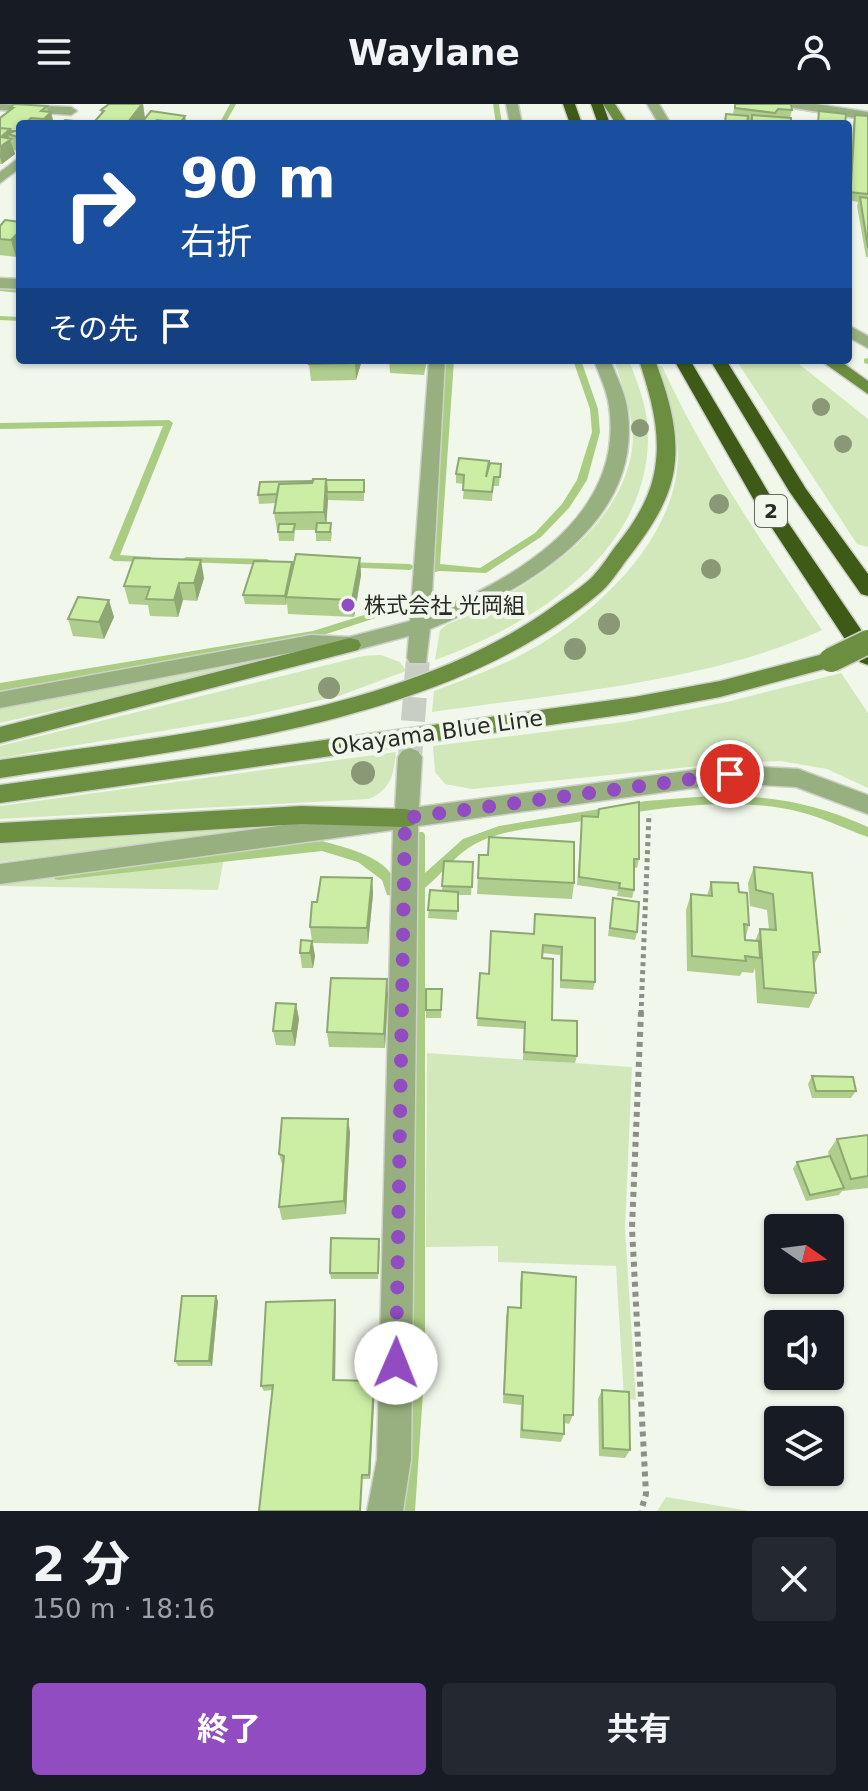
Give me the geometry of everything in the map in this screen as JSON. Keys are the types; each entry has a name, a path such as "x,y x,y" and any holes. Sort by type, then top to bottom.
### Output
{"highway":[{"name":"2","path":"684,364 765,502 868,657"},
{"name":"2","path":"720,364 798,491 868,589"}],"main road":[{"name":"Okayama Blue Line","path":"0,769 229,732 345,707 436,679 525,636 589,595 632,547 654,505 667,457 664,410 648,364"},
{"path":"834,364 868,389"},
{"name":"Okayama Blue Line","path":"0,794 634,705 720,689 831,660 868,642"},
{"path":"0,735 350,645"},
{"path":"0,833 301,815 405,818"}],"street":[{"path":"794,104 868,116"},
{"path":"0,106 74,108"},
{"path":"0,179 16,165"},
{"path":"418,658 437,364"},
{"path":"0,700 311,642 350,645 420,626 477,602 534,567 575,532 603,496 618,452 619,406 603,364"},
{"path":"385,1511 394,1459 405,818 410,757"},
{"path":"0,874 730,774 798,778 868,805"}],"path":[{"path":"641,1511 646,1494 632,1228 649,809"}],"green space":[{"path":"615,364 630,364 641,394 648,430 644,473 630,512 609,546 580,577 547,603 511,626 435,660 440,630 533,579 586,535 608,509 623,481 632,450 628,404"},
{"path":"739,364 799,364 868,419 868,547 857,544"},
{"path":"656,366 662,366 716,468 822,630 778,648 682,674 580,692 432,712 434,691 498,666 546,641 601,599 646,547 663,517 674,486 678,454 671,409"},
{"path":"288,652 289,656 0,723 0,706"},
{"path":"381,655 400,662 406,671 339,696 245,717 0,758 0,746 363,656"},
{"path":"841,673 868,713 868,788 827,769 781,761 729,763 472,789 445,784 435,772 433,746 624,722 727,702"},
{"path":"396,752 387,786 369,799 0,819 0,806"},
{"path":"296,823 296,827 0,862 0,843"},
{"path":"225,853 218,890 0,886 0,878"},
{"path":"427,1053 632,1067 625,1229 636,1400 624,1398 616,1266 498,1262 498,1246 426,1247"},
{"path":"666,1497 749,1511 657,1511"}],"building":[{"path":"14,104 47,106 41,111 51,112 44,119 16,120 16,131 11,131 0,128 0,118 13,108 10,108"},
{"path":"109,104 142,104 130,120 96,120 104,111 101,110"},
{"path":"735,104 791,104 792,110 778,109 775,113 735,108"},
{"path":"151,111 185,116 182,120 144,120"},
{"path":"819,111 846,114 845,120 818,120"},
{"path":"726,114 748,116 748,120 725,120"},
{"path":"752,115 791,118 791,120 752,120"},
{"path":"855,115 868,116 868,194 852,192"},
{"path":"0,128 10,129 1,137 11,139 0,147"},
{"path":"860,197 868,198 868,248"},
{"path":"5,220 16,221 16,235 11,240 0,239 0,226"},
{"path":"459,458 489,461 486,477 490,463 501,464 500,477 494,477 492,492 463,490 464,475 456,474"},
{"path":"313,479 326,479 324,512 274,513 279,484 312,483"},
{"path":"326,480 364,480 364,492 327,492"},
{"path":"313,481 279,484 277,494 258,495 260,482"},
{"path":"317,523 331,523 330,532 316,532"},
{"path":"279,524 295,524 293,532 278,532"},
{"path":"296,554 360,558 352,600 286,597"},
{"path":"134,558 201,560 194,583 179,583 174,600 146,599 150,587 124,586"},
{"path":"254,561 292,562 285,596 243,595"},
{"path":"78,597 109,600 99,622 68,619"},
{"path":"639,802 639,859 634,859 634,890 619,888 620,883 579,877 582,816 598,817 599,809"},
{"path":"489,837 574,842 574,883 478,878 479,855 488,855"},
{"path":"444,861 473,862 472,887 442,886"},
{"path":"754,867 812,873 820,952 813,952 816,993 764,988 760,929 776,930 773,894 756,890"},
{"path":"321,877 372,878 367,928 310,927 312,902 317,902"},
{"path":"711,882 738,883 739,892 747,893 749,925 744,924 745,940 759,941 760,958 745,956 746,961 692,956 691,894 712,896"},
{"path":"430,890 458,892 458,911 428,910"},
{"path":"613,898 639,902 637,932 610,928"},
{"path":"535,914 595,918 595,982 561,980 562,947 543,945 542,958 553,959 552,1020 577,1021 577,1056 524,1052 525,1022 477,1018 480,973 489,974 491,931 534,934"},
{"path":"301,940 312,941 310,953 300,953"},
{"path":"331,978 387,979 384,1034 327,1032"},
{"path":"426,989 442,989 441,1010 426,1010"},
{"path":"276,1003 296,1004 292,1031 273,1031"},
{"path":"812,1076 853,1077 856,1091 816,1091"},
{"path":"282,1118 348,1119 344,1201 279,1207 284,1156 279,1154"},
{"path":"868,1135 868,1176 851,1179 837,1139"},
{"path":"830,1156 844,1188 810,1195 797,1162"},
{"path":"331,1238 379,1239 378,1273 330,1273"},
{"path":"522,1272 576,1277 573,1415 564,1415 564,1434 522,1430 523,1396 504,1394 508,1307 521,1308"},
{"path":"182,1296 216,1296 209,1361 175,1361"},
{"path":"335,1300 333,1380 374,1381 369,1475 362,1475 360,1511 259,1511 273,1385 261,1386 266,1302"},
{"path":"602,1390 629,1392 630,1450 603,1448"}],"waterway":[{"path":"224,120 233,104"},
{"path":"496,104 498,120"},
{"path":"767,104 821,112"},
{"path":"0,289 16,291"},
{"path":"0,318 16,319"},
{"path":"435,567 450,364"},
{"path":"435,567 482,571 538,535 566,506 582,480 596,432 594,409 578,364"},
{"path":"0,426 169,423 114,558 147,559"},
{"path":"186,560 267,562"},
{"path":"345,565 410,567"},
{"path":"0,687 314,634 396,608"},
{"path":"419,886 460,848 487,834 522,825 646,806 722,800 759,801 796,806 833,816 868,832"},
{"path":"419,835 419,886"},
{"path":"59,875 322,846 362,858 387,877 391,891 395,891"},
{"path":"406,1511 417,1363 419,886"},
{"path":"415,889 419,886"}],"tunnel":[{"path":"410,757 418,658"}],"place":[{"name":"株式会社 光岡組","path":"348,605"}],"route":[{"path":"396,1363 405,818 730,774"}]}
